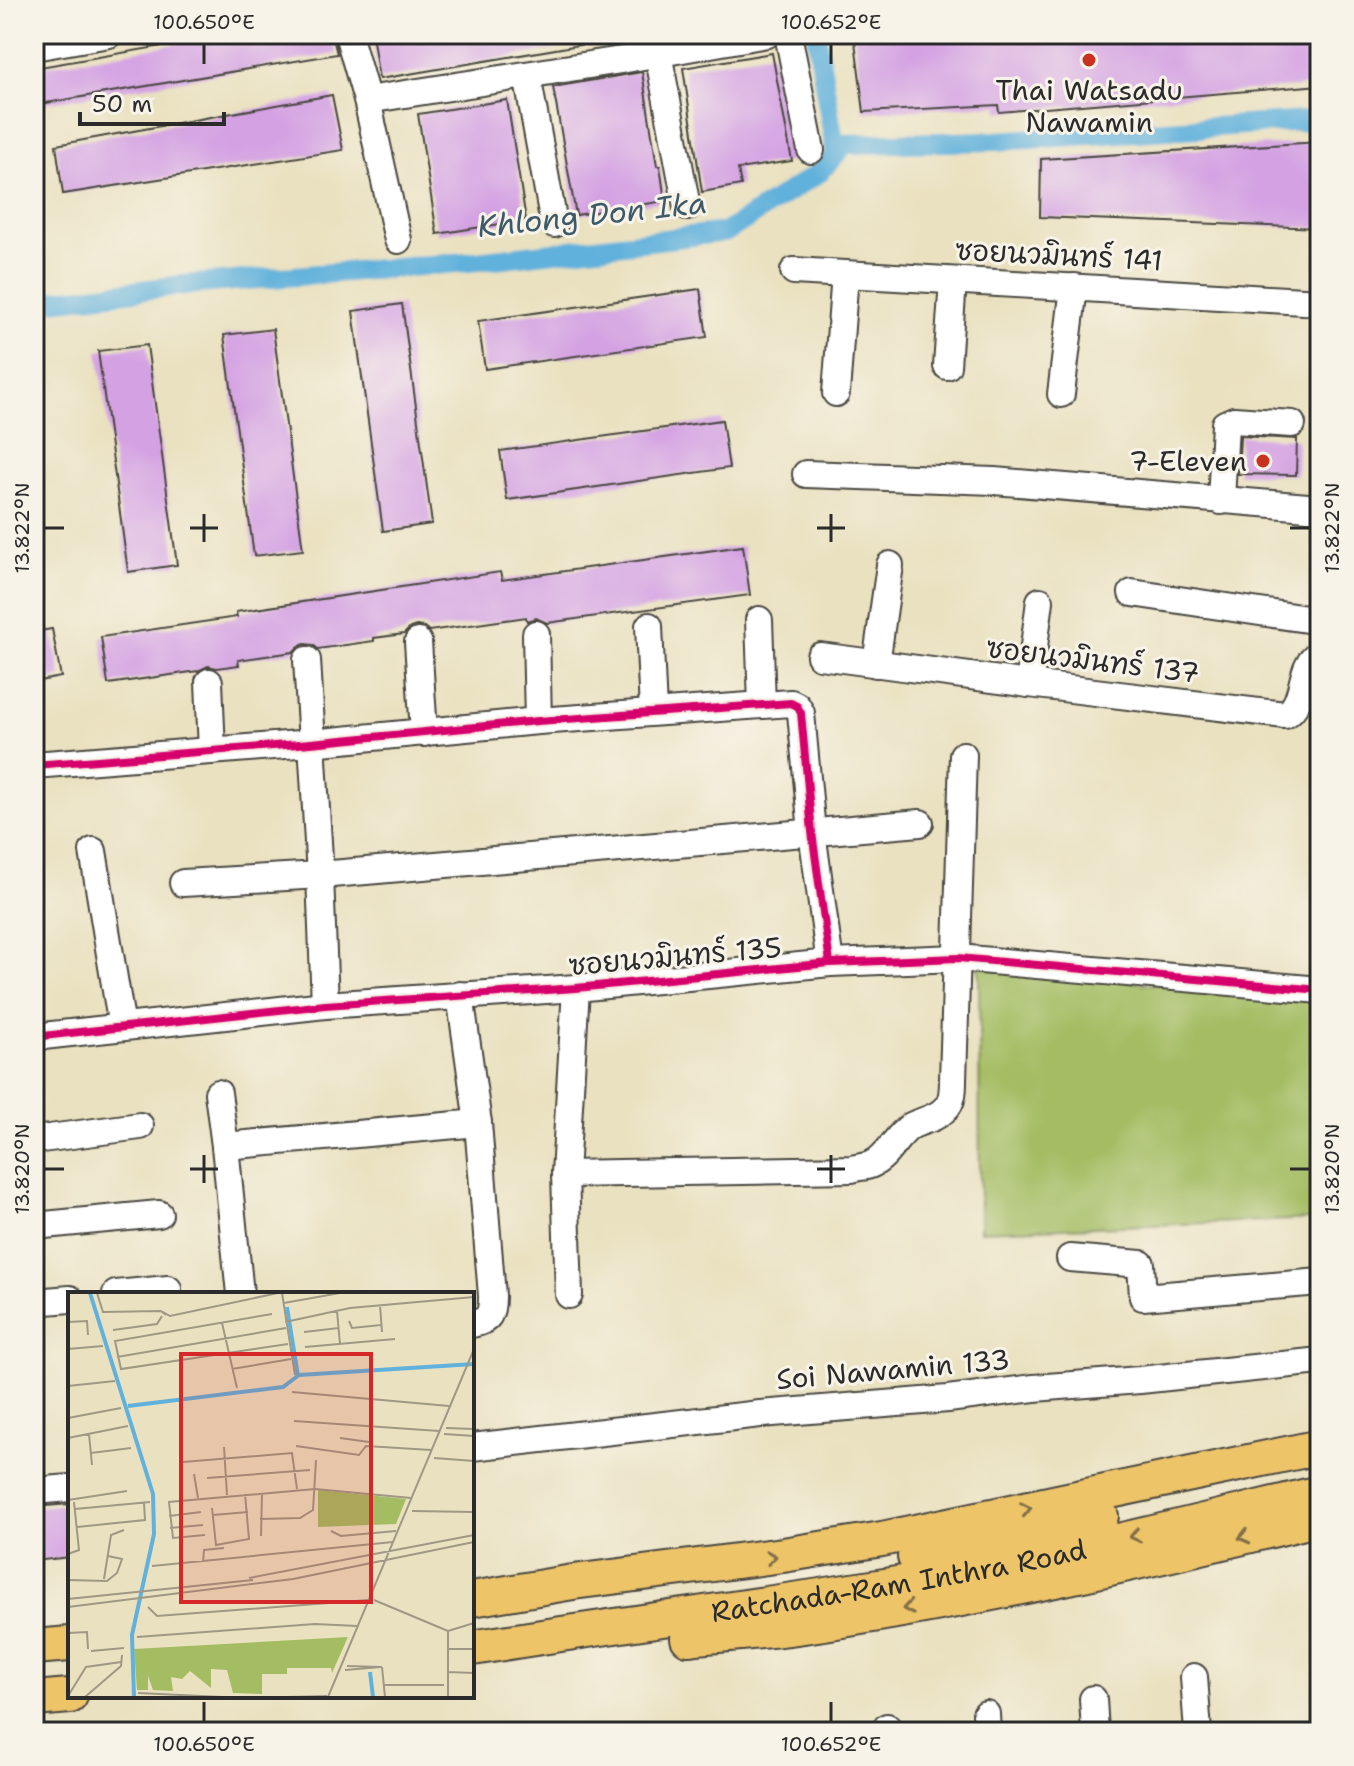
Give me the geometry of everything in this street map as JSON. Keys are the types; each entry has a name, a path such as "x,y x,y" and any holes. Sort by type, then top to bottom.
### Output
{"main road":[{"name":"Ratchada-Ram Inthra Road","path":"474,1599 882,1539 1320,1447"},
{"name":"Ratchada-Ram Inthra Road","path":"474,1650 611,1625 801,1600 1320,1466"},
{"name":"Ratchada-Ram Inthra Road","path":"474,1609 576,1603 803,1576 1039,1558 1320,1493"},
{"name":"Ratchada-Ram Inthra Road","path":"474,1650 618,1644 795,1627 1089,1573 1320,1518"},
{"path":"34,1647 68,1644"},
{"path":"34,1699 68,1696"}],"street":[{"path":"34,47 109,34"},
{"path":"348,34 367,100 398,240"},
{"path":"367,100 767,34"},
{"path":"788,34 811,150"},
{"path":"658,53 687,207"},
{"path":"527,75 554,224"},
{"name":"ซอยนวมินทร์ 141","path":"794,271 1320,302"},
{"path":"836,393 845,274"},
{"path":"947,366 953,281"},
{"path":"1061,394 1074,287"},
{"path":"1221,501 1225,424 1234,420 1292,424"},
{"path":"806,474 994,481 1320,508"},
{"path":"876,664 890,565"},
{"path":"1132,593 1320,621"},
{"path":"1029,684 1040,601"},
{"path":"759,620 762,705"},
{"path":"649,626 653,712"},
{"path":"536,634 538,721"},
{"path":"418,642 424,733"},
{"name":"ซอยนวมินทร์ 137","path":"820,656 1285,715 1293,710 1299,698 1313,656 1320,653"},
{"path":"307,660 325,1005"},
{"path":"209,682 212,751"},
{"path":"34,765 538,721 791,703 801,713 812,832 830,963"},
{"path":"565,1174 852,1169 880,1159 901,1134 946,1109 953,1091 963,755"},
{"path":"183,883 320,875 920,823"},
{"path":"93,851 122,1027"},
{"name":"ซอยนวมินทร์ 135","path":"34,1037 325,1005 576,988 830,963 958,958 1320,990"},
{"path":"569,1295 565,1174 576,988"},
{"path":"460,995 478,1123 492,1311 486,1320 474,1323"},
{"path":"218,1093 240,1292"},
{"path":"225,1146 478,1123"},
{"path":"34,1140 140,1126"},
{"path":"34,1226 159,1214"},
{"path":"1070,1258 1141,1264 1143,1297 1320,1282"},
{"path":"137,1292 168,1289"},
{"path":"34,1302 68,1299"},
{"name":"Soi Nawamin 133","path":"474,1447 760,1414 977,1397 1034,1388 1320,1361"},
{"path":"34,1491 68,1488"},
{"path":"1194,1677 1198,1732"},
{"path":"1093,1699 1095,1732"}],"green space":[{"path":"979,966 1320,1002 1320,1219 980,1231"}],"building":[{"path":"232,34 332,34 337,54 34,105 34,68"},
{"path":"372,34 596,34 597,42 379,79"},
{"name":"Thai Watsadu Nawamin","path":"854,34 1320,34 1320,85 999,112 998,105 864,112"},
{"path":"772,53 792,161 738,169 741,185 702,192 683,68"},
{"path":"642,72 665,201 576,215 553,87"},
{"path":"332,95 343,150 63,194 56,145"},
{"path":"507,100 526,220 437,234 418,114"},
{"path":"1320,142 1320,228 1040,217 1041,159"},
{"path":"700,289 707,337 485,369 478,321"},
{"path":"402,304 432,524 383,531 353,311"},
{"path":"273,329 303,550 254,556 224,335"},
{"path":"147,345 177,565 128,572 98,351"},
{"path":"722,420 729,468 507,500 500,451"},
{"name":"7-Eleven","path":"1240,436 1297,439 1296,475 1238,474"},
{"path":"743,546 750,595 547,623 536,618 527,621 526,617 429,631 416,626 404,634 374,638 374,641 318,649 305,644 293,652 238,660 239,665 208,666 198,671 108,684 101,637 237,617 236,612 500,572 502,580"},
{"path":"52,629 61,677 34,682 34,632"},
{"path":"68,1504 68,1557 34,1561 34,1507"}],"waterway":[{"path":"816,34 836,154"},
{"name":"Khlong Don Ika","path":"34,303 184,285 468,262 726,232 820,172 845,144 996,141 1320,120"}],"cycle path":[{"path":"34,765 538,721 791,703 801,713 812,832 830,963"},
{"path":"34,1037 325,1005 576,988 830,963 958,958 1320,990"}],"place":[{"name":"Thai Watsadu Nawamin","path":"1089,60"},
{"name":"7-Eleven","path":"1263,461"}]}
